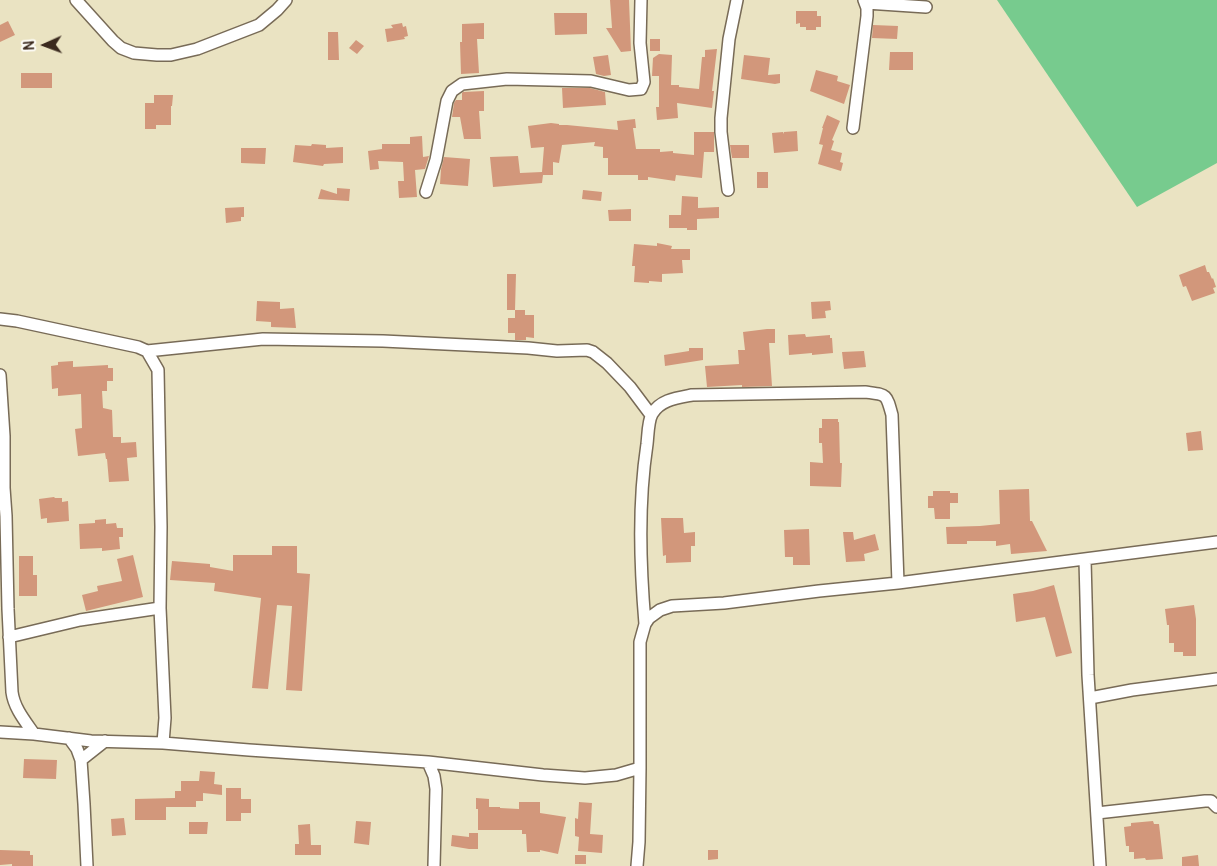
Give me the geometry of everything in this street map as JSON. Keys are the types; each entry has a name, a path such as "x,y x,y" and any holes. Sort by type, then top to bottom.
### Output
{"street":[{"path":"76,0 121,48 134,53 171,55 197,49 258,25 286,0"},
{"path":"426,192 436,160 450,95 452,90 462,84 506,79 591,81 629,90 641,89 644,82 640,43 641,0"},
{"path":"728,190 721,118 729,38 737,0"},
{"path":"853,128 867,16 865,1 926,7"},
{"path":"0,320 17,321 126,344 147,351 263,339 383,341 557,351 587,350 608,362 651,415"},
{"path":"147,351 158,370 159,385 160,608 165,718 164,744"},
{"path":"0,374 4,436 2,488 6,516 9,636 13,696 18,711 34,734"},
{"path":"645,624 641,573 641,507 651,415 662,403 692,395 865,392 882,395 888,400 892,415 898,584"},
{"path":"637,866 640,768 640,642 645,624 649,618 660,610 672,606 724,603 819,591 898,584 1217,542"},
{"path":"1085,560 1090,698 1100,866"},
{"path":"9,636 80,620 160,608"},
{"path":"1090,698 1132,690 1217,679"},
{"path":"0,732 105,741 428,762 585,778 616,775 640,768"},
{"path":"69,738 77,749 81,760 86,866"},
{"path":"81,760 105,741"},
{"path":"428,762 434,776 436,789 434,866"},
{"path":"1097,813 1215,803"}],"green space":[{"path":"997,0 1217,0 1217,163 1137,207"}],"building":[{"path":"610,0 629,0 631,51 621,52 606,28 612,28"},
{"path":"796,11 817,11 817,16 821,16 821,27 816,27 816,30 806,30 806,27 800,27 800,23 796,24"},
{"path":"554,13 587,13 587,34 555,35"},
{"path":"8,21 15,35 0,42 0,25"},
{"path":"402,23 403,27 406,26 408,36 404,37 405,39 387,42 385,29 393,28 391,25"},
{"path":"484,23 484,39 477,39 479,73 461,74 460,42 462,42 462,24"},
{"path":"873,25 898,26 897,39 872,38"},
{"path":"328,32 338,32 339,60 328,60"},
{"path":"650,39 660,39 660,51 650,51"},
{"path":"356,40 364,46 357,54 349,48"},
{"path":"717,49 712,108 677,103 678,118 657,120 656,107 659,107 659,76 652,76 653,58 659,54 672,55 671,85 699,89 702,57 705,57 705,50"},
{"path":"890,52 913,52 913,70 889,70"},
{"path":"608,55 611,75 596,74 593,57"},
{"path":"744,55 770,58 768,75 780,74 780,83 775,84 741,79"},
{"path":"816,70 838,76 837,81 850,85 844,104 810,91"},
{"path":"21,73 52,73 52,88 21,88"},
{"path":"562,88 590,88 605,92 606,105 563,108"},
{"path":"484,91 484,111 479,111 481,139 464,139 460,117 452,117 454,103 456,100 462,100 463,92"},
{"path":"154,95 173,95 171,125 156,125 156,129 145,129 145,103 154,103"},
{"path":"827,115 840,121 832,140 834,141 831,150 842,153 840,162 843,163 841,171 818,164 823,145 819,144"},
{"path":"635,119 636,128 633,128 636,149 660,149 660,152 673,151 673,153 694,155 694,132 714,132 714,152 704,152 702,178 676,175 675,181 648,177 648,180 638,180 638,175 608,175 608,158 603,158 603,147 594,146 595,142 562,145 559,163 553,162 553,175 543,175 542,183 493,187 490,157 518,156 520,173 542,172 544,147 531,148 528,126 551,123 618,130 617,121"},
{"path":"797,131 798,151 774,153 772,133 783,132 783,134 784,132"},
{"path":"422,136 423,157 429,156 425,169 415,170 417,197 399,198 398,181 404,181 403,162 378,161 379,169 370,170 368,151 382,149 382,144 410,144 410,137"},
{"path":"312,144 326,145 326,148 343,147 343,163 324,164 323,166 293,162 295,145 311,146"},
{"path":"730,145 749,145 749,158 732,158"},
{"path":"241,148 266,148 265,164 241,163"},
{"path":"444,157 470,159 468,186 440,184"},
{"path":"757,172 768,172 768,188 757,188"},
{"path":"337,188 350,189 349,201 318,199 321,189 337,194"},
{"path":"583,190 602,192 601,201 582,199"},
{"path":"682,196 698,197 698,208 719,207 719,218 697,219 697,230 669,228 669,215 681,215"},
{"path":"244,207 244,217 241,217 241,221 226,223 225,208"},
{"path":"631,209 631,221 609,221 608,210"},
{"path":"657,243 672,246 671,249 690,249 690,260 682,260 683,273 662,274 662,282 634,282 635,266 632,266 634,244 657,246"},
{"path":"1205,265 1207,272 1213,278 1216,287 1213,288 1215,293 1192,301 1186,286 1183,287 1179,275"},
{"path":"507,274 516,274 515,310 507,310"},
{"path":"257,301 280,302 280,309 294,308 296,328 271,327 271,322 256,321"},
{"path":"830,301 831,310 825,311 826,318 812,319 811,302"},
{"path":"515,310 525,310 525,315 534,315 534,338 526,337 526,340 515,340 515,333 508,333 508,318 515,318"},
{"path":"775,329 775,343 769,343 772,386 707,387 705,366 739,364 738,350 745,350 743,332"},
{"path":"805,334 806,337 830,335 833,353 789,355 788,335"},
{"path":"689,348 703,348 703,360 665,366 664,355 689,351"},
{"path":"864,351 866,367 844,369 842,352"},
{"path":"73,361 73,367 108,365 108,368 113,368 113,381 107,381 107,391 102,391 103,408 112,410 113,437 121,437 121,443 136,442 137,457 127,458 129,481 109,482 105,453 78,456 75,429 82,428 81,394 58,396 58,388 52,389 51,366 58,365 58,362"},
{"path":"822,419 838,419 839,422 840,463 842,463 841,487 810,486 810,462 823,463 822,443 819,443 819,428 822,428"},
{"path":"1201,431 1203,450 1188,451 1186,433"},
{"path":"1029,489 1030,521 1032,521 1047,551 1011,554 1010,544 996,546 996,541 967,541 967,544 947,544 946,527 1000,524 999,490"},
{"path":"933,491 958,493 958,503 950,503 950,519 935,519 934,508 928,508 928,496 933,496"},
{"path":"62,498 62,502 68,501 69,521 47,523 47,518 41,519 39,499"},
{"path":"661,518 683,518 684,533 695,532 695,546 691,546 691,562 666,563 666,555 663,556"},
{"path":"106,519 106,524 116,523 117,528 123,528 123,537 119,537 120,549 102,551 102,548 80,549 79,524 95,523 95,520"},
{"path":"809,529 810,565 793,565 793,557 785,557 784,530"},
{"path":"843,532 853,532 854,540 875,534 879,550 864,554 865,561 846,562"},
{"path":"272,546 297,546 297,573 310,574 302,691 286,690 292,606 277,605 268,689 252,688 261,598 214,591 215,583 170,580 172,561 210,564 210,567 233,571 233,555 272,555"},
{"path":"133,555 143,597 86,611 82,595 98,591 97,586 122,581 117,559"},
{"path":"19,556 33,556 33,575 37,575 37,596 19,596"},
{"path":"1054,585 1072,653 1056,657 1045,617 1016,622 1013,594"},
{"path":"1194,605 1196,656 1183,656 1183,652 1174,652 1174,643 1169,643 1169,625 1167,625 1165,609"},
{"path":"24,759 57,760 56,779 23,778"},
{"path":"200,771 215,772 214,784 222,785 222,795 203,793 203,801 196,801 196,807 166,807 166,820 135,820 135,799 175,798 175,791 181,791 181,781 199,781"},
{"path":"226,788 241,788 241,799 251,799 251,813 241,813 241,821 226,821"},
{"path":"476,798 489,799 489,807 500,808 519,809 519,802 540,802 540,813 566,817 558,854 540,850 540,852 527,852 526,834 522,834 522,830 478,830"},
{"path":"579,802 592,803 590,834 603,835 602,853 578,851 579,837 575,836 575,818 578,819"},
{"path":"124,818 126,835 112,836 111,819"},
{"path":"356,821 371,822 369,845 354,843"},
{"path":"1153,821 1154,824 1159,824 1163,859 1134,859 1134,852 1129,852 1129,846 1126,846 1124,827 1131,826 1131,823"},
{"path":"189,822 208,822 207,834 189,834"},
{"path":"310,824 311,845 321,845 321,855 295,855 295,844 299,844 298,825"},
{"path":"469,833 478,833 478,849 451,846 452,835 469,837"},
{"path":"0,850 30,851 30,855 33,855 33,866 0,865"},
{"path":"708,850 718,850 718,859 708,860"},
{"path":"575,855 586,855 586,864 575,864"},
{"path":"1198,855 1199,866 1182,866 1182,857"}]}
